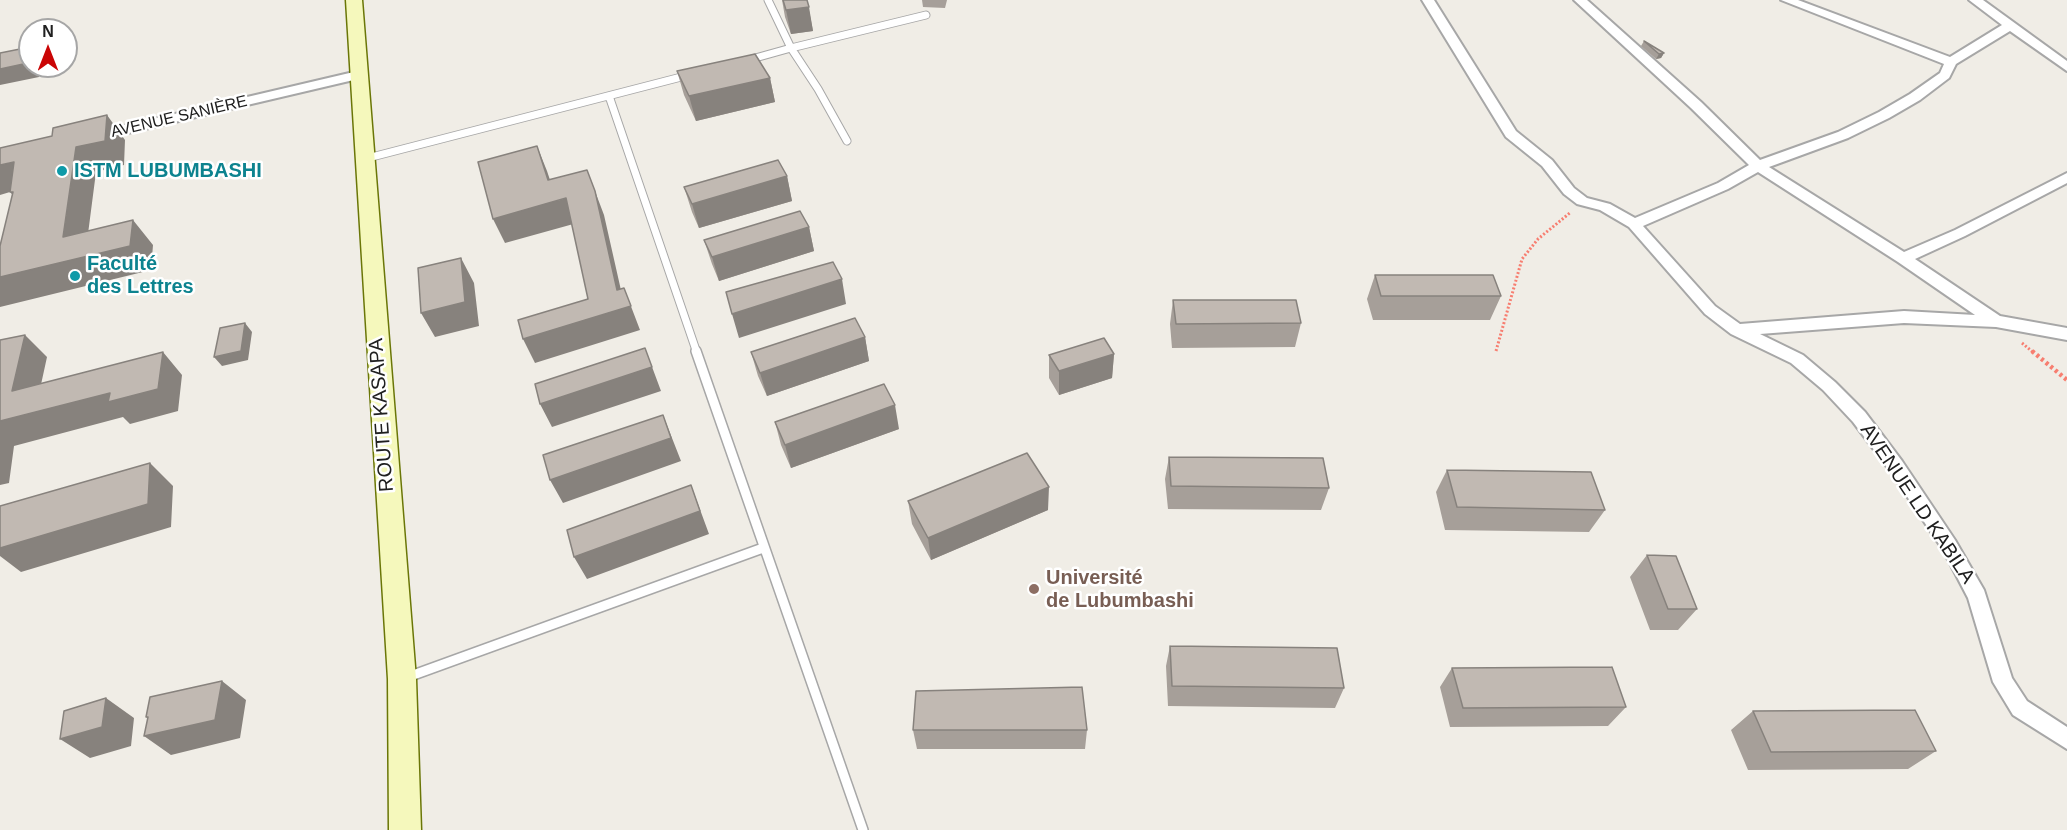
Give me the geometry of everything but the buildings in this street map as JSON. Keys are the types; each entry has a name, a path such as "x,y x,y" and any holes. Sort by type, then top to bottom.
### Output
{"main road":[{"name":"ROUTE KASAPA","path":"354,0 402,679 405,830"}],"street":[{"name":"AVENUE LD KABILA","path":"1428,0 1511,134 1547,163 1569,191 1582,201 1605,207 1634,224 1699,299 1736,330 1797,358 1829,386 1858,417 1896,466 1943,535 1972,585 2003,682 2020,708 2067,739"},
{"path":"1580,0 1696,105 1758,166 1903,258 1996,321"},
{"path":"1788,0 1951,63"},
{"path":"1975,0 2067,68"},
{"path":"1634,224 1723,186 1758,166 1843,135 1884,115 1916,97 1945,75 1951,63 2009,26"},
{"name":"AVENUE SANIÈRE","path":"88,138 358,75"},
{"path":"1903,258 1960,233 2067,177"},
{"path":"1736,330 1904,317 1996,321 2067,334"}],"lane":[{"path":"768,0 791,48 818,89 847,141"},
{"path":"745,60 926,15"},
{"path":"364,159 700,72"},
{"path":"609,96 763,548 863,830"},
{"path":"402,679 763,548"}],"path":[{"path":"1496,351 1522,259 1538,239 1582,201"},
{"path":"1996,321 2067,380"}],"place":[{"name":"ISTM LUBUMBASHI","path":"62,171"},
{"name":"Faculté des Lettres","path":"75,276"},
{"name":"Université de Lubumbashi","path":"1034,589"}]}
